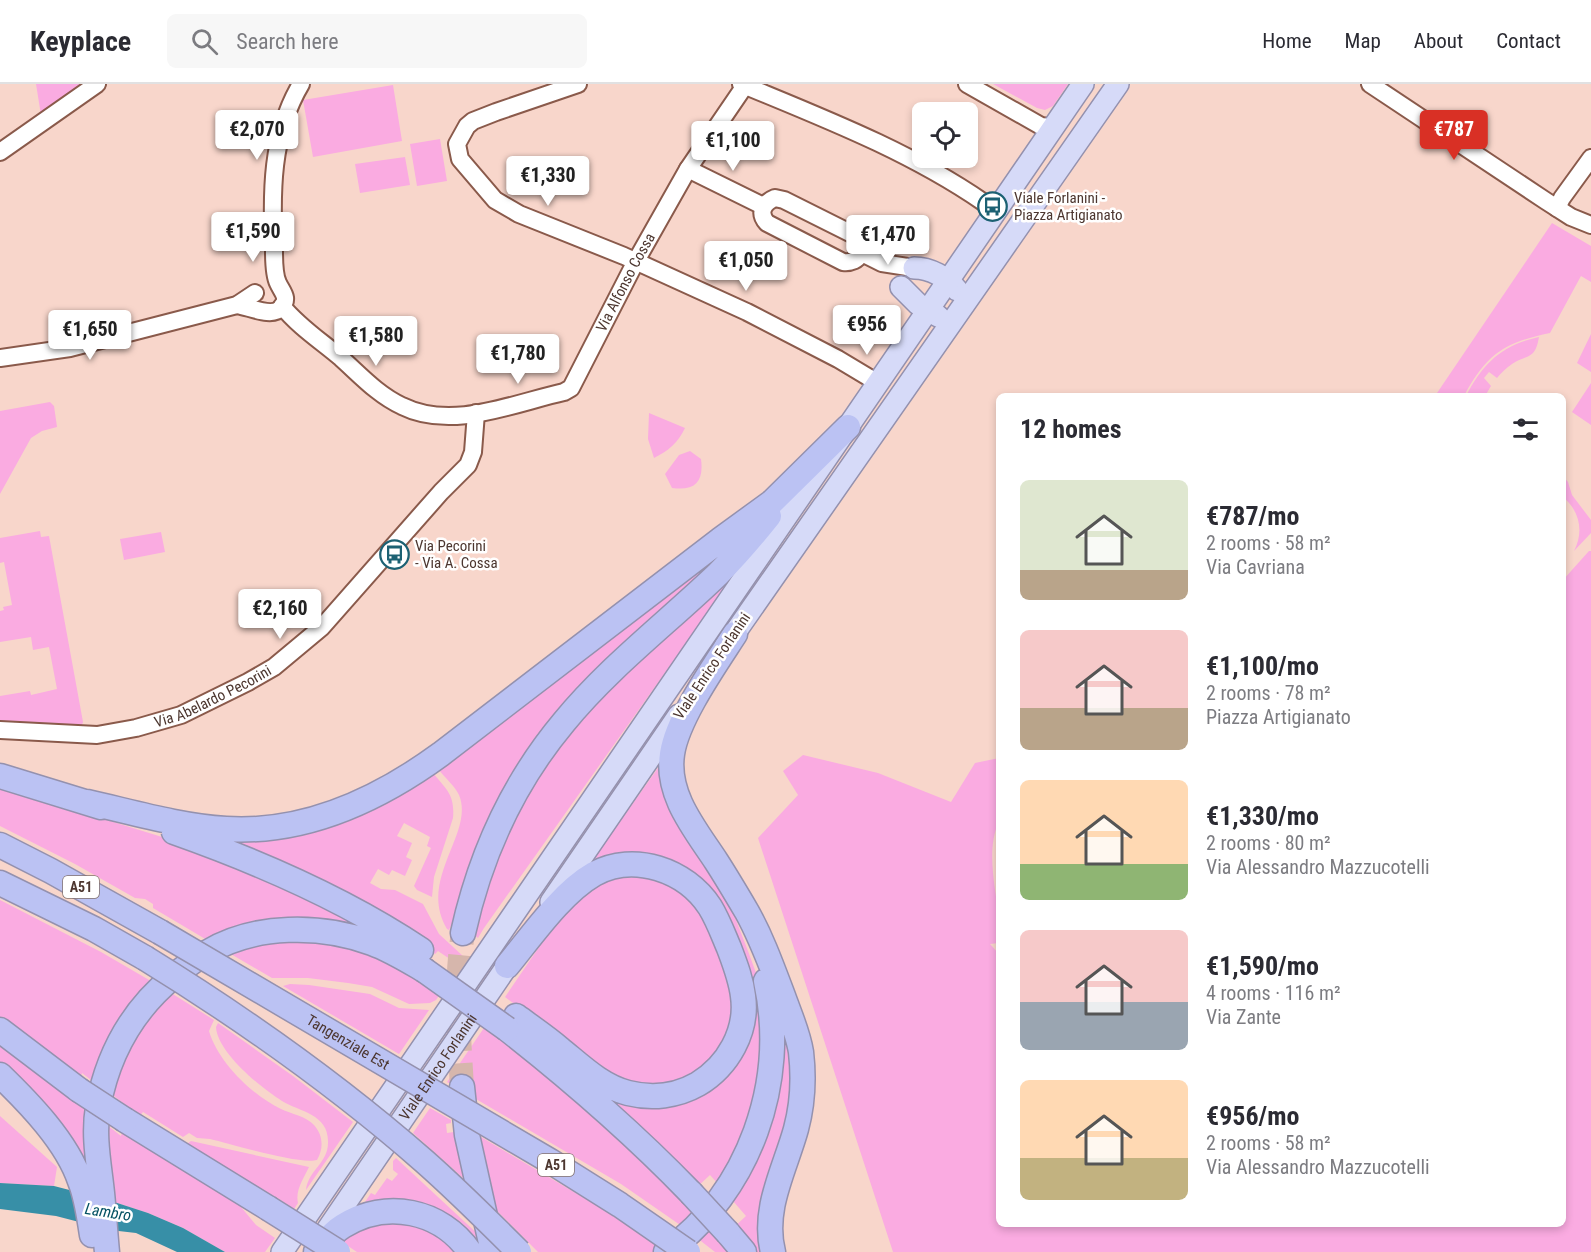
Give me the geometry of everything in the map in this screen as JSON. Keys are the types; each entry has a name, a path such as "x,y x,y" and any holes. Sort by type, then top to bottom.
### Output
{"highway":[{"path":"87,802 191,825 226,829 264,829 329,815 369,799 413,774 441,754 772,502 848,427"},
{"path":"463,933 478,877 501,822 519,787 552,737 598,686 719,573 848,427"},
{"path":"735,634 675,738 671,756 672,778 677,798 688,818 747,913 764,945 790,1014 800,1050 803,1081 802,1104 773,1196 770,1219 773,1252"},
{"path":"0,776 87,802 214,847 279,874 376,923 428,964 512,1023 609,1086 629,1093 661,1096 693,1087 720,1067 738,1036 742,1022 744,998 736,966 719,925 705,901 693,888 663,870 642,865 624,866 604,870 576,887 561,901 507,966"},
{"name":"Tangenziale Est","path":"0,846 69,881 160,932 550,1161 628,1210 688,1252"},
{"path":"666,1252 705,1217 736,1176 759,1124 770,1077 772,1017 764,975 745,921 717,863"},
{"name":"A51","path":"0,883 94,929 145,958 257,1029 352,1100 426,1162 519,1252"},
{"path":"100,1243 92,1191 96,1128 102,1092 113,1052 146,1003 161,986 208,951 261,933 293,930 336,934 369,942 428,964"},
{"path":"512,1023 640,1142 691,1193 744,1252"},
{"path":"0,1030 78,1090 338,1252"},
{"path":"0,1075 41,1116 73,1167 92,1191"},
{"path":"462,1087 467,1135 493,1252"},
{"path":"314,1252 341,1227 358,1218 379,1212 400,1210 418,1214 450,1230 470,1252"}],"main road":[{"name":"Viale Enrico Forlanini","path":"282,1252 1083,84"},
{"name":"Viale Enrico Forlanini","path":"314,1252 735,634 1118,84"},
{"path":"901,287 911,300 927,311 948,318 960,311 961,294 948,281 928,270 914,268"}],"street":[{"path":"0,152 97,84"},
{"path":"262,311 256,305 266,286 274,252 276,154 286,117 302,84"},
{"path":"578,84 473,121 467,126 457,144 461,162 495,200 519,214 636,261 747,312 838,359 878,383"},
{"path":"967,84 1041,126 1047,127 1055,124"},
{"path":"1370,84 1557,208 1591,225"},
{"path":"744,85 884,146 946,178 983,202"},
{"name":"Via Alfonso Cossa","path":"282,306 295,321 373,387 404,407 444,416 476,413 564,392 571,388 636,261 688,169 744,85"},
{"path":"1557,208 1591,158"},
{"path":"688,169 764,206"},
{"path":"780,198 814,214 856,236 862,243 862,254 854,261 843,262 767,223 762,212 764,206 768,201 780,198"},
{"path":"862,254 882,263 914,268"},
{"path":"882,263 901,287"},
{"path":"901,287 902,276 914,268"},
{"path":"0,358 70,348 237,304 266,286"},
{"path":"237,304 273,313 282,306 285,294 266,286"},
{"name":"Via Abelardo Pecorini","path":"0,730 97,735 136,728 181,715 274,667 327,622 441,492 468,465 473,453 476,413"}],"shaded area":[{"path":"36,84 85,84 41,115"},
{"path":"993,84 1068,84 1053,106 1045,110"},
{"path":"393,85 402,141 313,157 303,100"},
{"path":"440,139 447,181 417,186 410,144"},
{"path":"405,157 410,185 360,193 355,164"},
{"path":"1552,223 1591,246 1591,282 1581,276 1550,333 1520,341 1498,352 1481,370 1466,393 1437,393"},
{"path":"1591,334 1591,372 1577,363"},
{"path":"1539,337 1533,353 1512,364 1497,378 1489,372 1484,378 1491,386 1487,393 1468,393 1479,374 1495,357 1504,350"},
{"path":"1591,383 1591,425 1572,412"},
{"path":"50,402 54,406 57,427 42,431 31,438 0,494 0,411"},
{"path":"649,413 685,428 672,446 654,458 648,439"},
{"path":"690,451 701,459 699,479 687,488 672,488 665,474 679,455"},
{"path":"1566,480 1572,495 1591,520 1591,533 1574,551 1579,537 1579,522 1566,500"},
{"path":"40,531 41,537 49,536 82,725 0,722 0,696 30,691 31,695 57,689 49,647 33,650 31,637 0,642 0,611 4,610 3,607 12,605 4,562 0,563 0,538"},
{"path":"161,532 165,552 124,560 120,539"},
{"path":"729,548 587,684 460,904 449,930 447,929 440,910 438,892 460,825 462,810 459,795 439,770"},
{"path":"1591,551 1591,1252 893,1252 758,838 798,795 783,771 803,755 878,773 951,802 975,763 996,759 996,830 992,856 996,896 996,943 990,944 996,951 996,1227 1566,1227 1566,577"},
{"path":"740,567 478,938 474,935 478,904 520,799 596,697"},
{"path":"665,758 722,884 748,951 759,981 766,1026 758,1105 720,1186 710,1175 696,1188 545,1043 664,1103 746,1032 694,881 590,864"},
{"path":"433,773 449,793 453,804 453,818 434,877 432,897 417,890 414,886 431,848 427,846 430,837 404,823 397,836 412,843 406,857 412,860 405,876 392,870 389,875 378,869 370,883 381,889 395,890 423,904 439,934 464,957 460,966 438,951 435,954 412,938 236,843 289,837 340,823 388,801"},
{"path":"0,787 188,845 250,868 389,938 358,931 212,943 153,908 153,904 145,899 135,898 0,826"},
{"path":"643,872 696,899 735,982 729,1044 688,1084 624,1087 505,997 561,915 598,881"},
{"path":"0,900 101,952 156,984 100,1087 82,1073 79,1084 0,1025"},
{"path":"296,936 379,952 440,994 430,1003 409,1004 372,987 308,978 272,978 224,950"},
{"path":"290,984 370,994 399,1008 429,1010 399,1054 283,986"},
{"path":"168,991 214,1020 209,1031 213,1043 228,1066 248,1086 270,1103 303,1117 314,1125 322,1142 317,1160 281,1157 210,1139 197,1138 189,1133 183,1137 143,1112 136,1121 126,1115 127,1106 110,1093 124,1049"},
{"path":"779,1015 799,1078 764,1252 752,1252 732,1229 746,1216 733,1201"},
{"path":"218,1023 353,1122 306,1190 310,1177 325,1155 327,1132 318,1119 273,1095 232,1058 218,1037 216,1027"},
{"path":"486,1025 554,1074 699,1216 686,1229 621,1184 447,1082"},
{"path":"0,1038 77,1098 76,1103 92,1114 94,1184 0,1069"},
{"path":"430,1108 451,1120 451,1123 446,1124 447,1133 454,1132 457,1148 472,1186 413,1133"},
{"path":"0,1116 57,1167 54,1186 0,1183"},
{"path":"107,1125 121,1136 123,1129 236,1201 256,1225 275,1238 265,1252 225,1252 183,1228 148,1213 108,1200"},
{"path":"476,1134 601,1208 662,1249 658,1252 538,1252 488,1202"},
{"path":"191,1141 309,1167 299,1189 298,1203 294,1209 276,1197 272,1202 183,1147"},
{"path":"396,1158 481,1237 484,1252 467,1239 361,1208 371,1193 375,1195 387,1178 392,1181 398,1174 393,1170 393,1161"},
{"path":"417,1220 464,1252 357,1252 342,1242 358,1225"},
{"path":"709,1226 733,1252 715,1252 697,1238"}],"water":[{"name":"Lambro","path":"0,1183 54,1186 108,1200 148,1213 183,1228 225,1252 177,1252 136,1233 110,1230 56,1216 0,1209"}],"tunnel":[{"path":"462,1087 458,990 463,933"}],"place":[{"name":"Viale Forlanini - Piazza Artigianato","path":"993,207"},
{"name":"Via Pecorini - Via A. Cossa","path":"394,555"}]}
